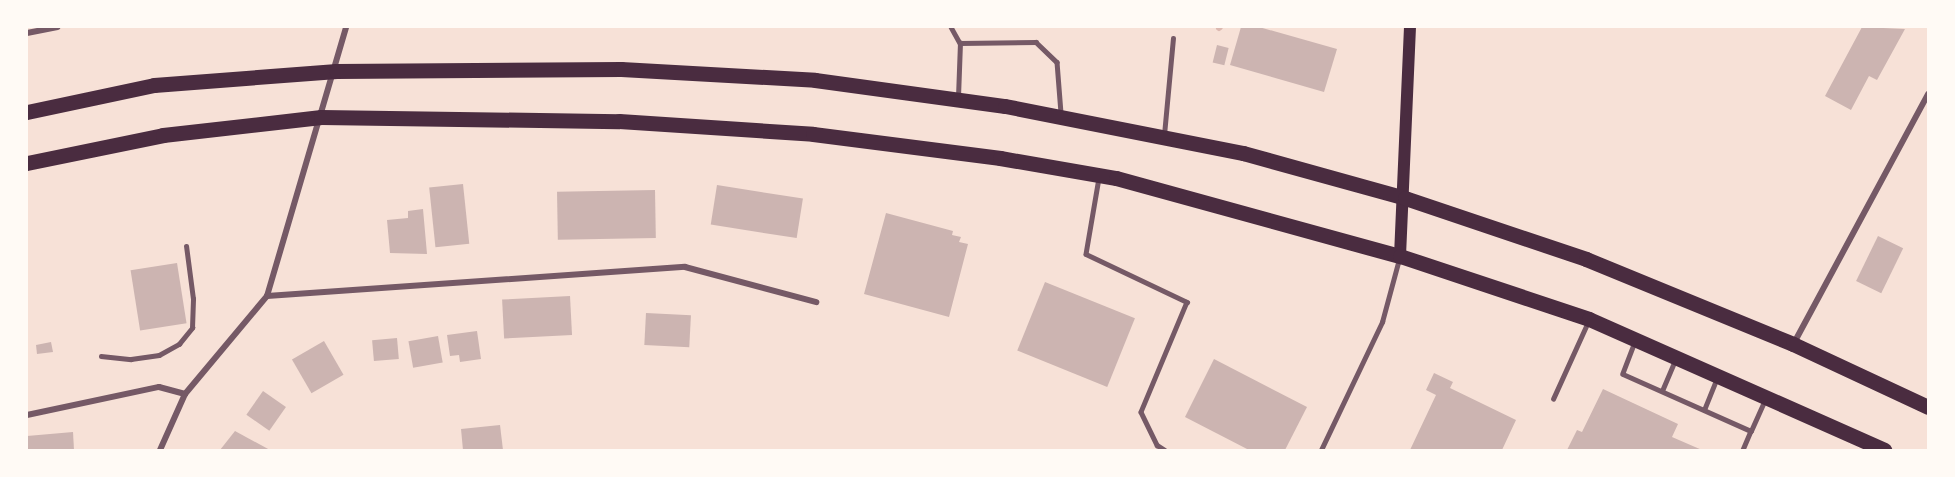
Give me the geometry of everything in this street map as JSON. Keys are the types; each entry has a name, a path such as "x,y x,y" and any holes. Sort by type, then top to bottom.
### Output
{"main road":[{"path":"1400,256 1405,198 1410,27"},
{"path":"27,112 154,85 336,71 621,69 815,80 1062,116 1243,153 1405,198 1586,259 1793,344 1928,407"},
{"path":"27,164 163,135 321,117 619,121 813,134 1000,158 1100,175 1225,206 1400,256 1589,319 1884,450"}],"street":[{"path":"27,33 57,27"},
{"path":"160,450 185,394 267,296 336,71 346,27"},
{"path":"1793,344 1928,94"},
{"path":"267,296 685,267 816,302"},
{"path":"27,415 159,387 185,394"}],"lane":[{"path":"951,27 960,43 958,100"},
{"path":"1164,137 1173,38"},
{"path":"960,43 1036,42 1057,62 1062,116"},
{"path":"1100,175 1086,254 1187,302 1141,412 1157,445 1165,450"},
{"path":"102,356 131,359 159,355 179,344 192,328 193,299 186,246"},
{"path":"1321,450 1382,322 1400,256"},
{"path":"1553,399 1589,319"},
{"path":"1636,339 1623,374 1751,431"},
{"path":"1662,391 1676,357"},
{"path":"1704,410 1718,375"},
{"path":"1743,450 1766,396"}],"building":[{"path":"1241,27 1259,27 1337,49 1324,92 1230,65"},
{"path":"1862,27 1905,29 1877,80 1869,76 1851,110 1825,96"},
{"path":"1217,45 1229,48 1224,65 1213,62"},
{"path":"463,184 469,244 435,247 429,188"},
{"path":"717,185 803,199 797,238 711,225"},
{"path":"655,190 656,238 558,240 557,192"},
{"path":"423,209 427,254 390,253 387,220 408,218 408,211"},
{"path":"886,213 953,231 952,235 961,237 959,242 968,244 949,317 864,294"},
{"path":"1878,236 1903,248 1881,293 1856,281"},
{"path":"177,263 187,323 140,331 131,270"},
{"path":"1045,282 1135,318 1107,387 1017,351"},
{"path":"570,296 572,335 504,339 502,300"},
{"path":"646,313 691,315 689,347 644,345"},
{"path":"477,331 481,359 460,362 459,355 450,356 447,335"},
{"path":"438,336 443,363 413,368 408,341"},
{"path":"397,338 399,359 374,361 372,340"},
{"path":"324,341 344,375 311,393 292,360"},
{"path":"51,342 53,352 37,354 36,345"},
{"path":"1214,359 1307,407 1285,450 1249,450 1185,417"},
{"path":"1434,373 1453,382 1450,388 1516,420 1502,450 1410,450 1436,395 1426,390"},
{"path":"1603,389 1678,424 1672,437 1702,450 1567,450 1577,430 1582,432"},
{"path":"263,391 286,407 269,431 246,415"},
{"path":"500,425 503,450 463,450 461,429"},
{"path":"235,431 270,450 220,450"},
{"path":"73,432 74,450 27,450 27,436"}]}
